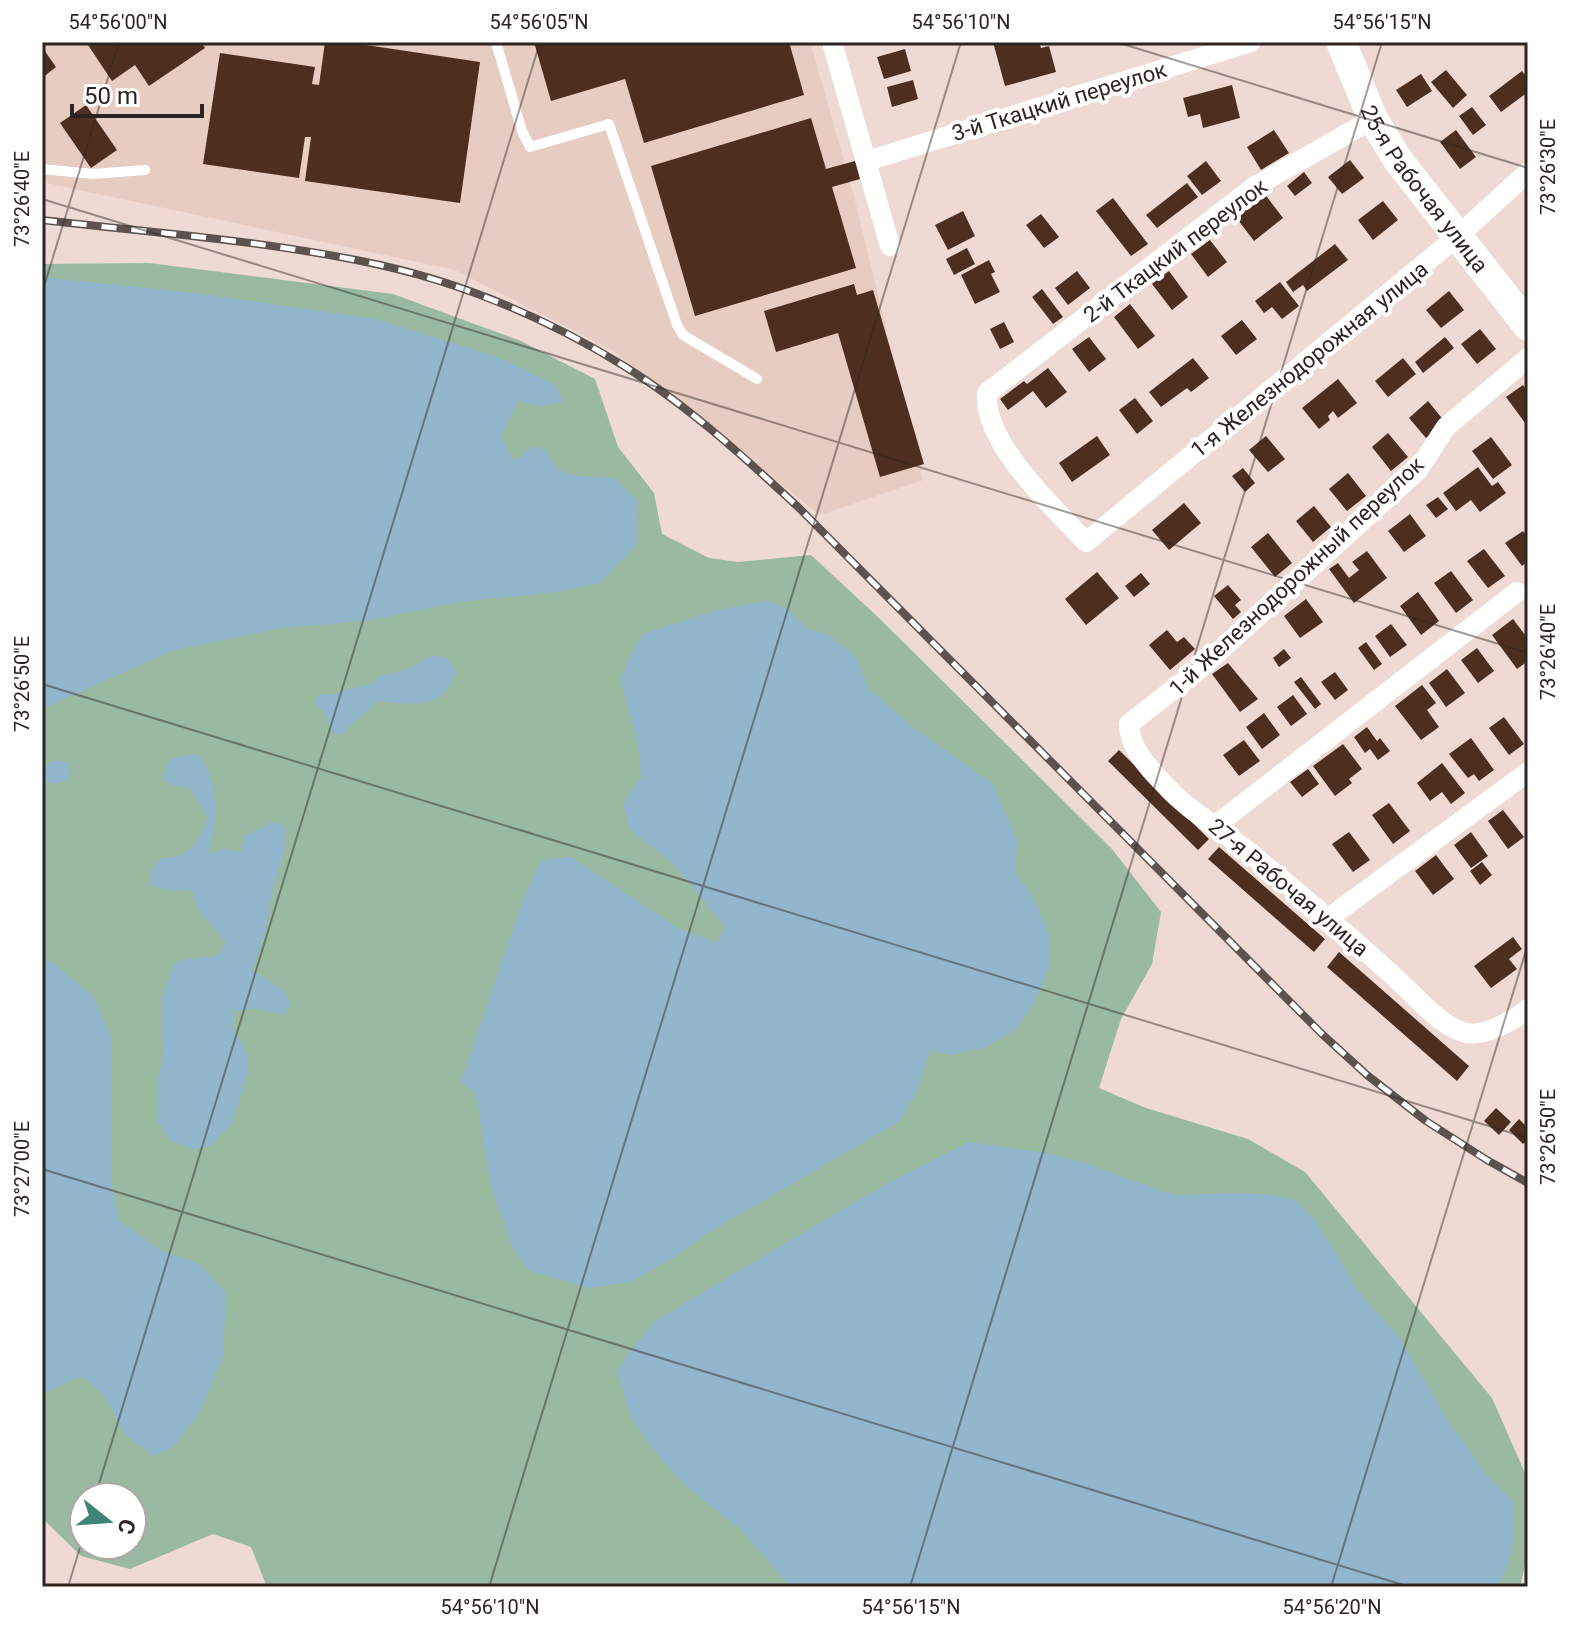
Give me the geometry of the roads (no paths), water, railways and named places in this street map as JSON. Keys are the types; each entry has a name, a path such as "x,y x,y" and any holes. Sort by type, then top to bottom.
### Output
{"main road":[{"name":"25-я Рабочая улица","path":"1341,42 1373,119 1398,160 1528,326"}],"street":[{"path":"832,42 890,246"},
{"name":"3-й Ткацкий переулок","path":"867,161 1251,42"},
{"name":"2-й Ткацкий переулок","path":"1086,542 1015,465 986,408 987,393 1254,187 1373,119"},
{"name":"1-я Железнодорожная улица","path":"1086,542 1458,236 1528,172"},
{"name":"1-й Железнодорожный переулок","path":"1129,724 1225,646 1418,470 1446,427 1528,358"},
{"path":"1216,825 1517,592"},
{"name":"27-я Рабочая улица","path":"1129,724 1136,750 1166,788 1330,917 1430,1010 1456,1029 1470,1034 1513,1021 1528,1009"},
{"path":"1330,917 1528,772"}],"lane":[{"path":"496,42 522,131 530,147 609,124 677,325 683,335 757,379"},
{"path":"42,169 93,174 145,170"}],"water":[{"path":"42,277 194,293 376,319 500,358 557,386 562,402 538,407 519,400 501,437 514,461 531,447 545,449 558,470 577,476 614,478 637,500 638,543 600,583 556,592 458,602 367,621 281,628 171,651 42,709"},
{"path":"767,601 787,608 806,628 828,635 855,656 869,689 915,729 993,784 1017,841 1015,872 1033,897 1050,936 1050,964 1036,1000 1016,1029 986,1047 951,1055 930,1050 918,1089 900,1121 706,1234 675,1257 630,1282 589,1288 529,1271 512,1246 490,1183 476,1095 461,1081 523,900 541,860 571,857 680,929 717,942 725,928 674,864 630,830 623,804 641,777 638,745 620,679 642,634 714,611"},
{"path":"432,656 445,657 456,670 444,693 435,699 415,704 378,701 341,735 330,731 325,714 316,705 315,699 321,694 371,684 379,676 405,670"},
{"path":"185,755 198,755 210,776 215,800 209,849 212,854 223,849 241,852 244,836 272,822 284,825 286,844 253,971 285,991 290,1004 285,1015 257,1009 234,1011 234,1029 248,1055 248,1073 232,1123 211,1146 193,1149 171,1141 157,1121 157,1084 163,1054 162,996 175,961 221,954 225,941 200,912 192,890 173,891 150,886 151,872 162,858 171,858 192,847 208,818 190,788 173,785 163,779 167,761"},
{"path":"56,760 70,764 68,779 56,784 42,781 42,765"},
{"path":"42,957 93,996 112,1040 111,1186 120,1221 162,1251 198,1263 226,1292 223,1357 199,1413 173,1447 153,1456 127,1436 103,1395 82,1376 52,1389 42,1397"},
{"path":"968,1142 1046,1153 1085,1163 1173,1195 1239,1193 1295,1200 1317,1222 1359,1292 1399,1337 1445,1416 1488,1477 1513,1502 1512,1546 1497,1587 790,1586 740,1529 692,1492 663,1461 632,1420 617,1372 655,1321 899,1177"}],"railway":[{"path":"42,220 282,247 395,269 497,302 562,331 624,366 692,414 798,507 1322,1034 1367,1075 1426,1121 1528,1183"}]}
